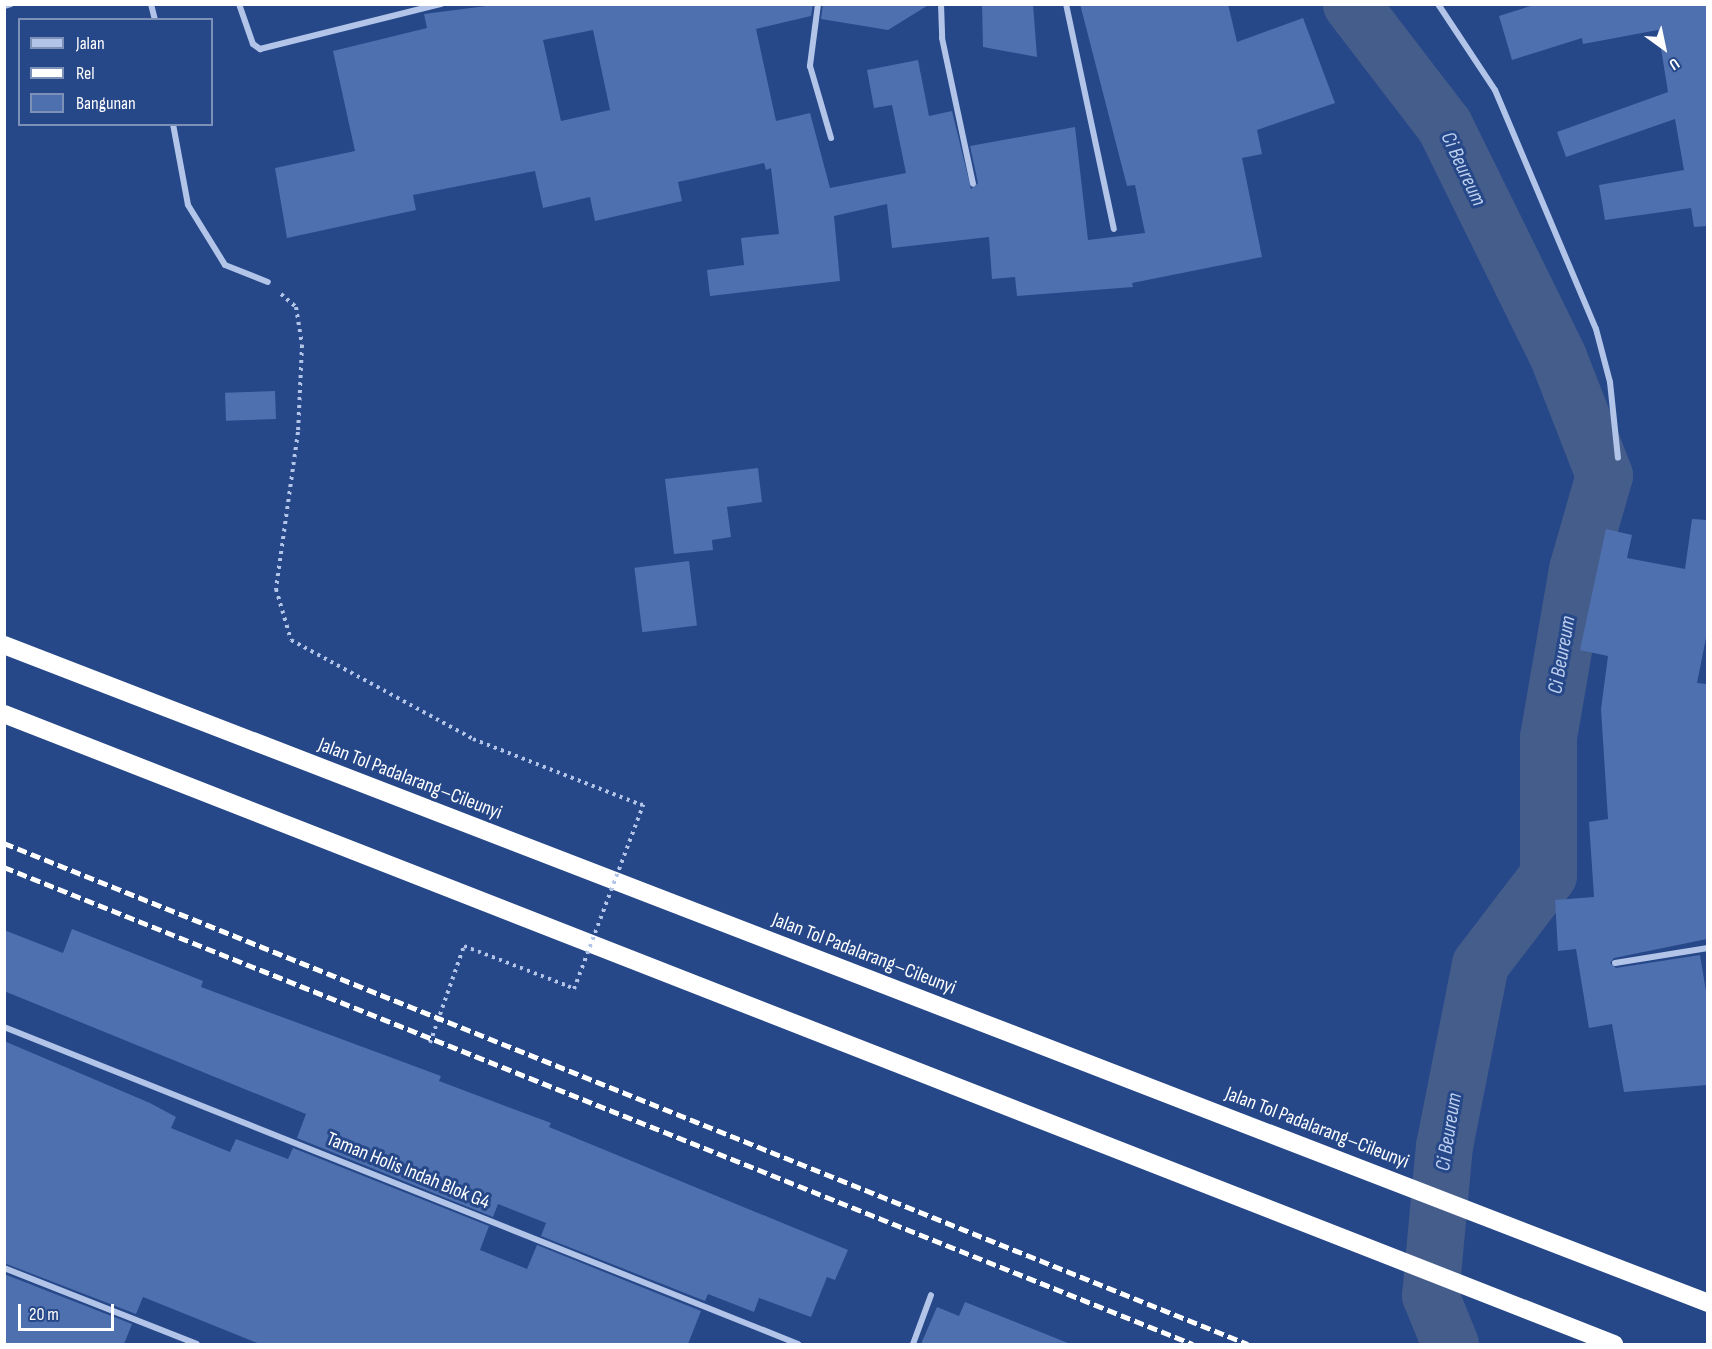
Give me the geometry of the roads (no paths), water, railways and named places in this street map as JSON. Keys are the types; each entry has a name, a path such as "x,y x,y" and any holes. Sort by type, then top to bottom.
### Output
{"highway":[{"name":"Jalan Tol Padalarang–Cileunyi","path":"4,645 1707,1303"},
{"path":"4,714 1614,1344"}],"street":[{"path":"4,6 11,4"},
{"path":"239,4 253,44 261,49 441,4"},
{"path":"818,4 810,66 831,138"},
{"path":"941,4 942,38 973,184"},
{"path":"1066,4 1114,229"},
{"path":"1438,4 1495,90 1596,329 1610,382 1618,458"},
{"path":"173,126 188,205 225,265 268,282"},
{"path":"1615,963 1707,948"},
{"name":"Taman Holis Indah Blok G4","path":"4,1027 798,1344"},
{"path":"4,1268 197,1344"},
{"path":"913,1344 931,1295"},
{"path":"776,1344 779,1337"}],"waterway":[{"name":"Ci Beureum","path":"1351,4 1444,125 1558,357 1604,475 1577,569 1548,737 1548,875 1480,964 1444,1145 1430,1295 1450,1344"}],"railway":[{"path":"4,843 1248,1344"},
{"path":"4,867 1193,1344"}]}
